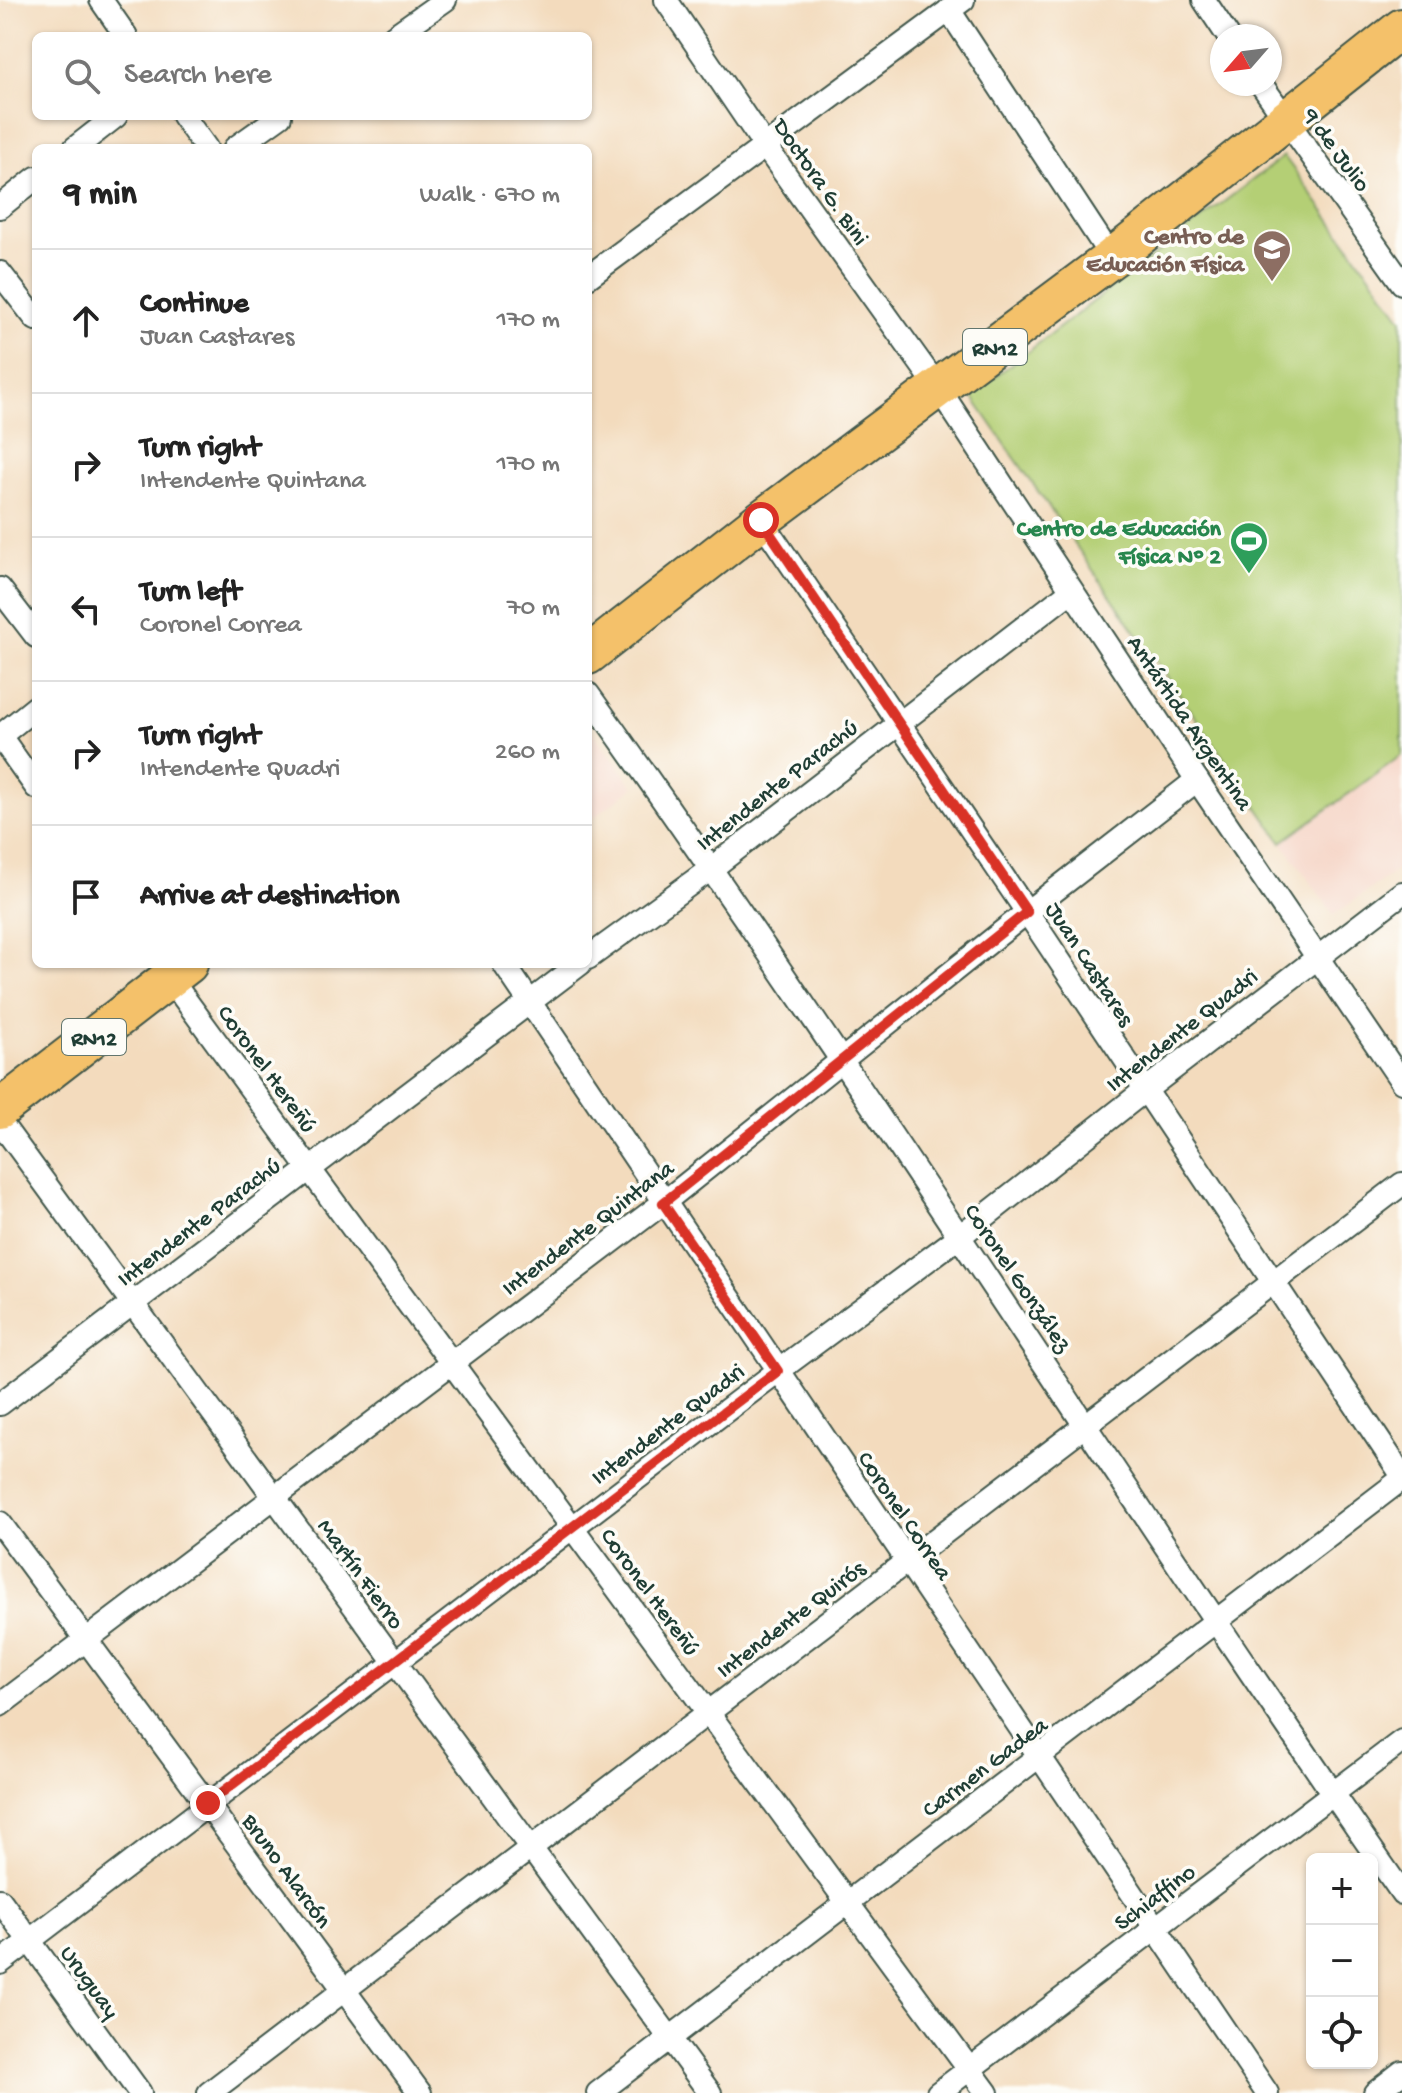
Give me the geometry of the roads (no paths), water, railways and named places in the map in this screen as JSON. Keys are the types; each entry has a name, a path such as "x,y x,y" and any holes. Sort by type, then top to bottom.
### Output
{"highway":[{"name":"RN12","path":"592,652 761,520 1112,258 1400,30"},
{"name":"RN12","path":"0,1109 172,969"}],"street":[{"path":"101,0 123,32"},
{"path":"400,32 445,0"},
{"name":"Doctora G. Bini","path":"666,0 765,146 939,389"},
{"path":"1204,0 1220,24"},
{"path":"592,274 956,5 1112,258"},
{"name":"9 de Julio","path":"1269,96 1402,283"},
{"path":"80,144 111,120"},
{"path":"186,120 203,144"},
{"path":"241,144 274,120"},
{"path":"0,207 32,181"},
{"path":"0,273 32,314"},
{"name":"Antártida Argentina","path":"939,389 1197,780 1402,1082"},
{"name":"Juan Castares","path":"761,520 1027,912 1402,1477"},
{"path":"0,589 32,631"},
{"name":"Intendente Parachú","path":"592,955 712,868 1071,591"},
{"name":"Coronel González","path":"592,700 712,868 1402,1893"},
{"path":"32,710 0,736 32,781"},
{"name":"Intendente Quintana","path":"0,1705 663,1203 1197,780"},
{"name":"Intendente Quadri","path":"0,1963 960,1236 1402,893"},
{"name":"Coronel Correa","path":"507,968 1267,2093"},
{"name":"Intendente Parachú","path":"0,1404 574,968"},
{"name":"Coronel Hereñú","path":"172,969 310,1169 987,2093"},
{"name":"Martín Fierro","path":"0,1122 710,2093"},
{"name":"Intendente Quirós","path":"209,2093 1402,1184"},
{"name":"Carmen Gadea","path":"598,2093 1402,1477"},
{"name":"Bruno Alarcón","path":"0,1523 420,2093"},
{"name":"Schiaffino","path":"938,2093 1402,1741"},
{"name":"Uruguay","path":"0,1900 140,2093"},
{"path":"1375,2093 1402,2072"}],"place":[{"name":"Centro de Educación Física","path":"1272,283"},
{"name":"Centro de Educación Física Nº 2","path":"1249,575"}]}
